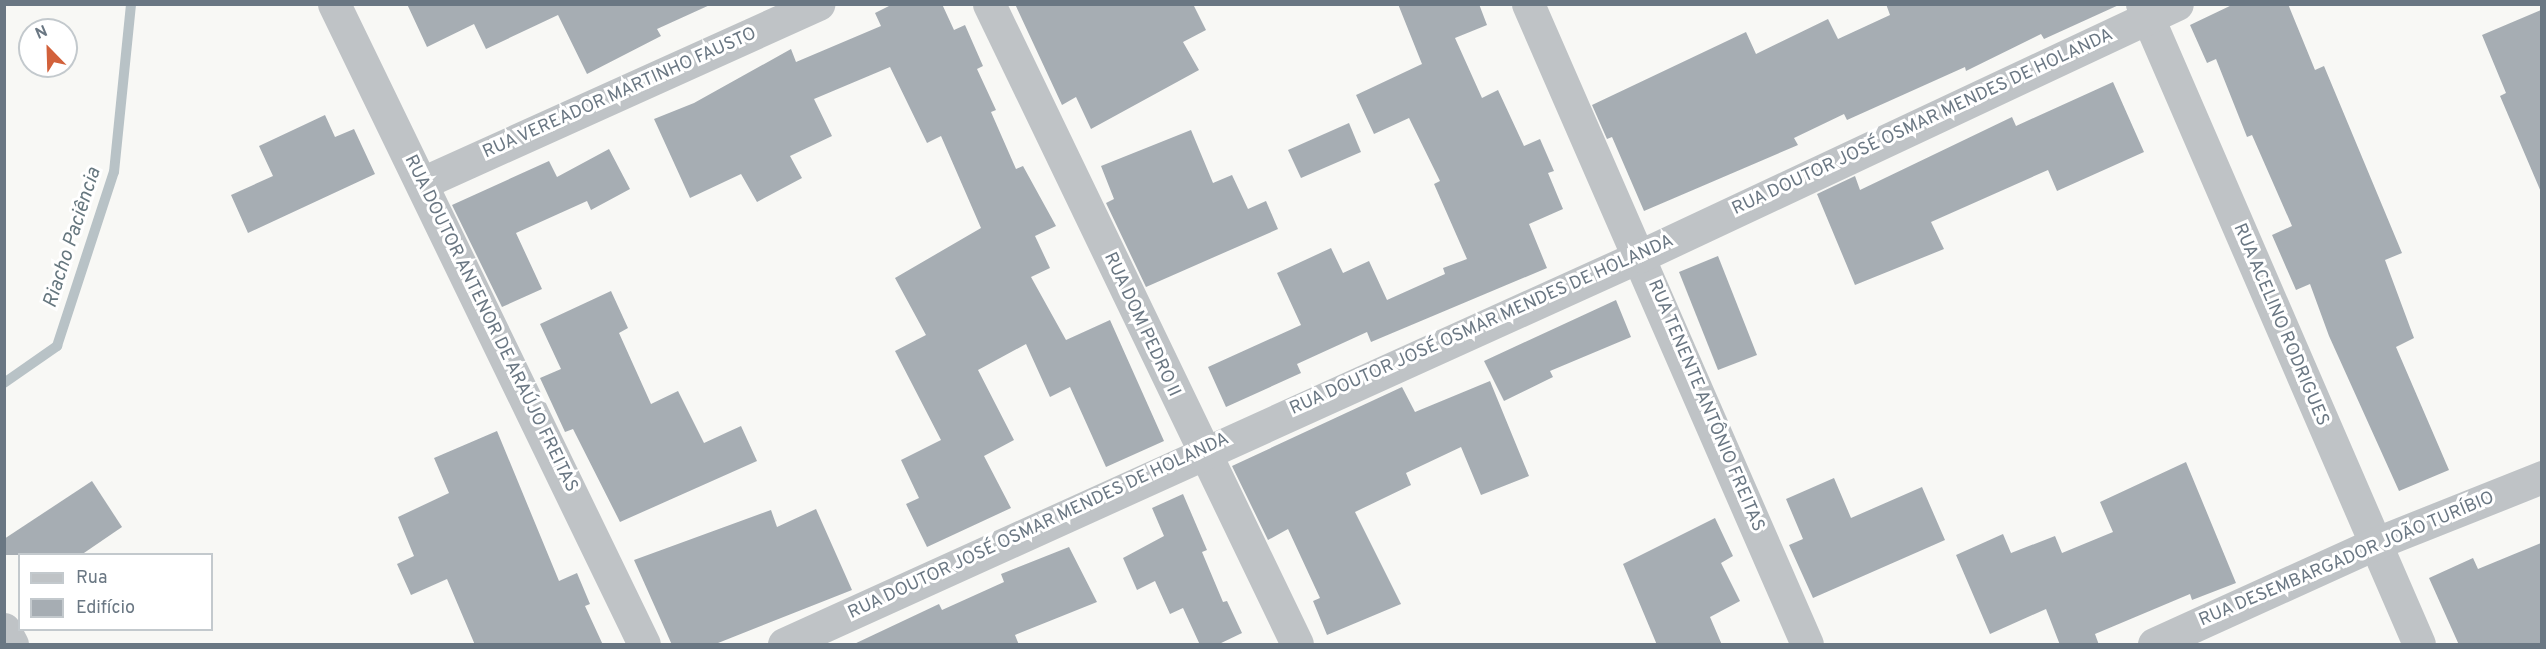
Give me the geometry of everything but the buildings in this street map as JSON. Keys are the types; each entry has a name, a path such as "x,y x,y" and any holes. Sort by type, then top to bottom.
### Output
{"street":[{"name":"RUA DOUTOR ANTENOR DE ARAÚJO FREITAS","path":"334,4 644,645"},
{"name":"RUA VEREADOR MARTINHO FAUSTO","path":"422,183 818,4"},
{"name":"RUA DOM PEDRO II","path":"989,4 1202,453 1297,645"},
{"name":"RUA TENENTE ANTÔNIO FREITAS","path":"1528,4 1640,256 1807,645"},
{"name":"RUA DOUTOR JOSÉ OSMAR MENDES DE HOLANDA","path":"784,645 1202,453 1640,256 2145,11 2178,4"},
{"name":"RUA ACELINO RODRIGUES","path":"2145,11 2419,645"},
{"name":"RUA DESEMBARGADOR JOÃO TURÍBIO","path":"2154,645 2374,544 2541,477"},
{"path":"4,629 12,645"}],"waterway":[{"name":"Riacho Paciência","path":"4,383 57,346 114,172 131,4"}]}
